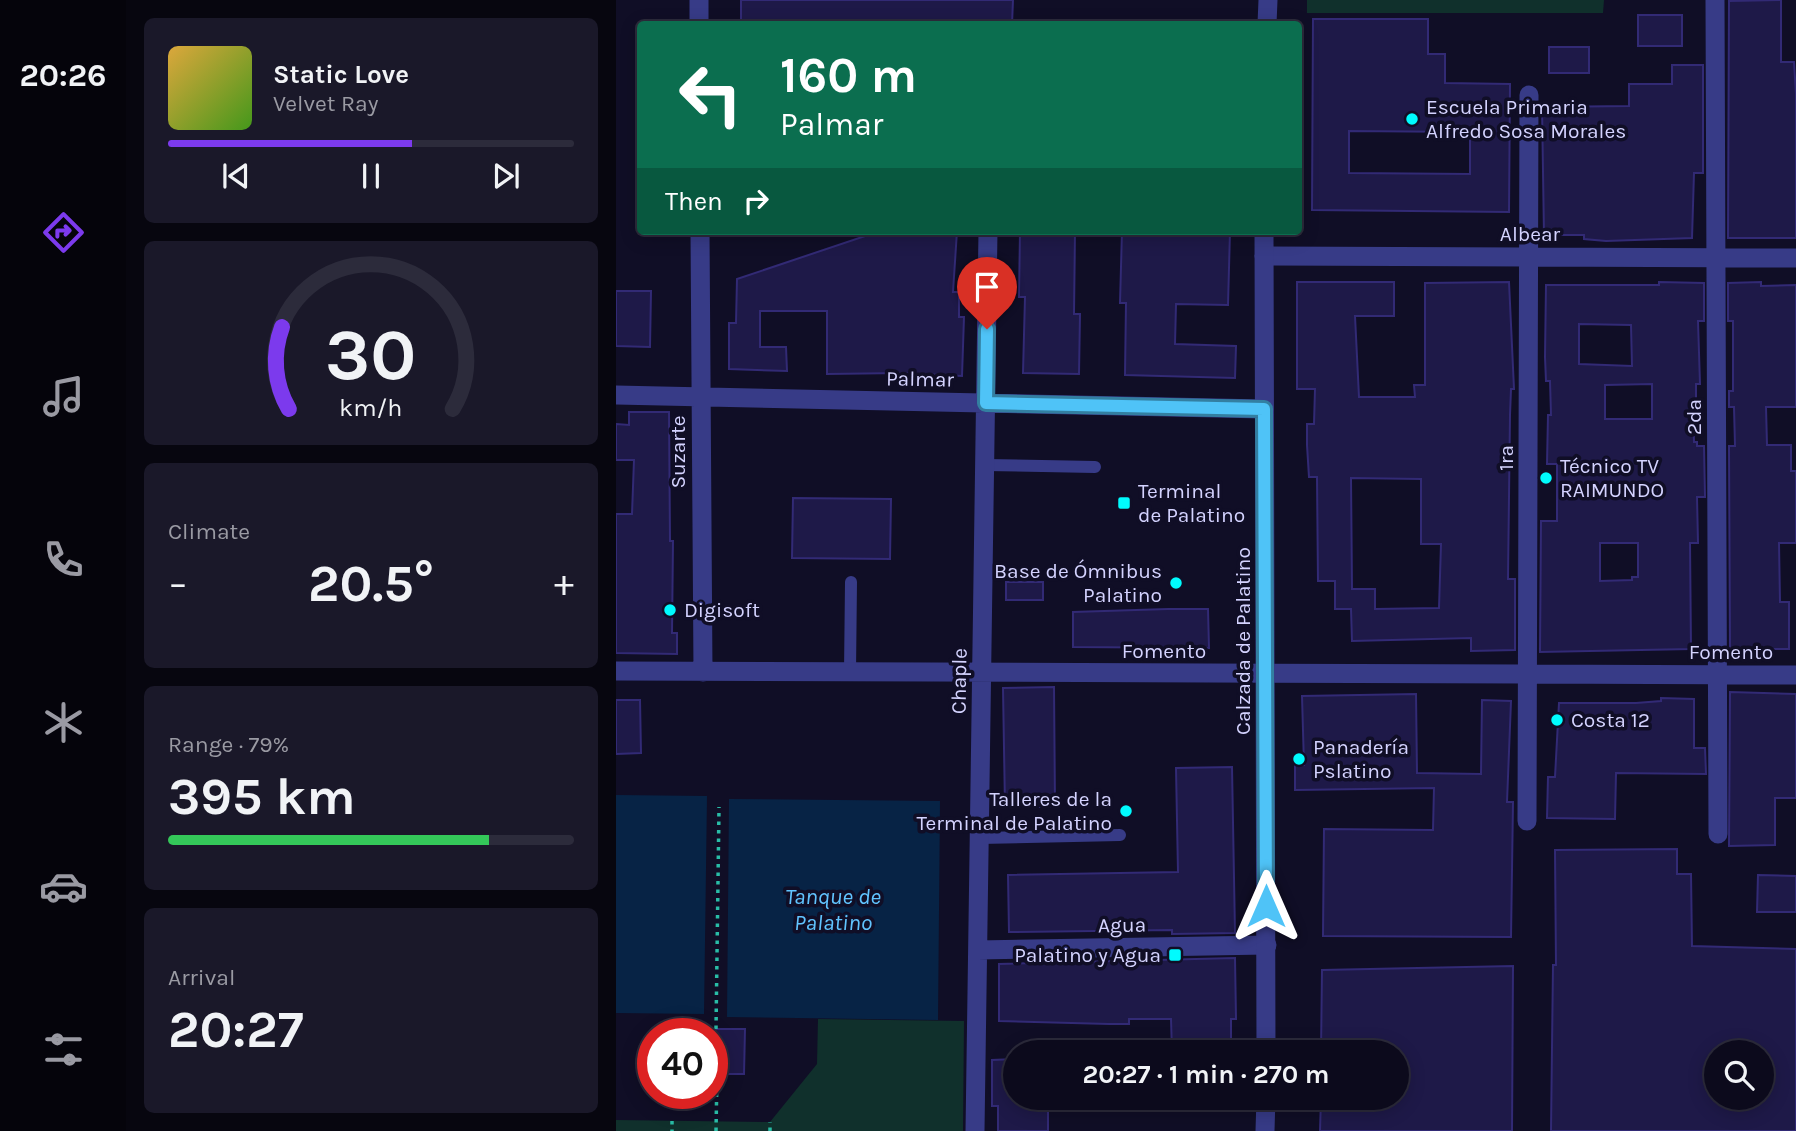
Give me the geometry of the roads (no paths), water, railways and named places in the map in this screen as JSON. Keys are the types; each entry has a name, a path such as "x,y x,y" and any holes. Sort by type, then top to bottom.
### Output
{"street":[{"path":"699,0 699,21"},
{"path":"1267,21 1268,0"},
{"name":"2da","path":"1715,0 1718,834"},
{"name":"1ra","path":"1527,821 1529,95"},
{"name":"Suzarte","path":"700,235 703,672"},
{"name":"Chaple","path":"975,1131 988,235"},
{"name":"Calzada de Palatino","path":"1264,235 1266,1040"},
{"name":"Albear","path":"1264,256 1796,258"},
{"name":"Palmar","path":"616,395 1264,409"},
{"name":"Fomento","path":"616,671 1796,675"},
{"name":"Agua","path":"978,950 1266,945"},
{"path":"1265,1131 1266,1110"}],"lane":[{"path":"985,465 1095,467"},
{"path":"850,672 851,582"},
{"path":"979,838 1120,835"}],"water":[{"path":"616,795 707,796 704,1014 616,1013"},
{"name":"Tanque de Palatino","path":"729,799 940,801 938,1020 727,1017"}],"place":[{"name":"Escuela Primaria Alfredo Sosa Morales","path":"1412,119"},
{"name":"Técnico TV RAIMUNDO","path":"1546,478"},
{"name":"Terminal de Palatino","path":"1124,503"},
{"name":"Base de Ómnibus Palatino","path":"1176,583"},
{"name":"Digisoft","path":"670,610"},
{"name":"Costa 12","path":"1557,720"},
{"name":"Panadería Pslatino","path":"1299,759"},
{"name":"Talleres de la Terminal de Palatino","path":"1126,811"},
{"name":"Palatino y Agua","path":"1175,955"}]}
